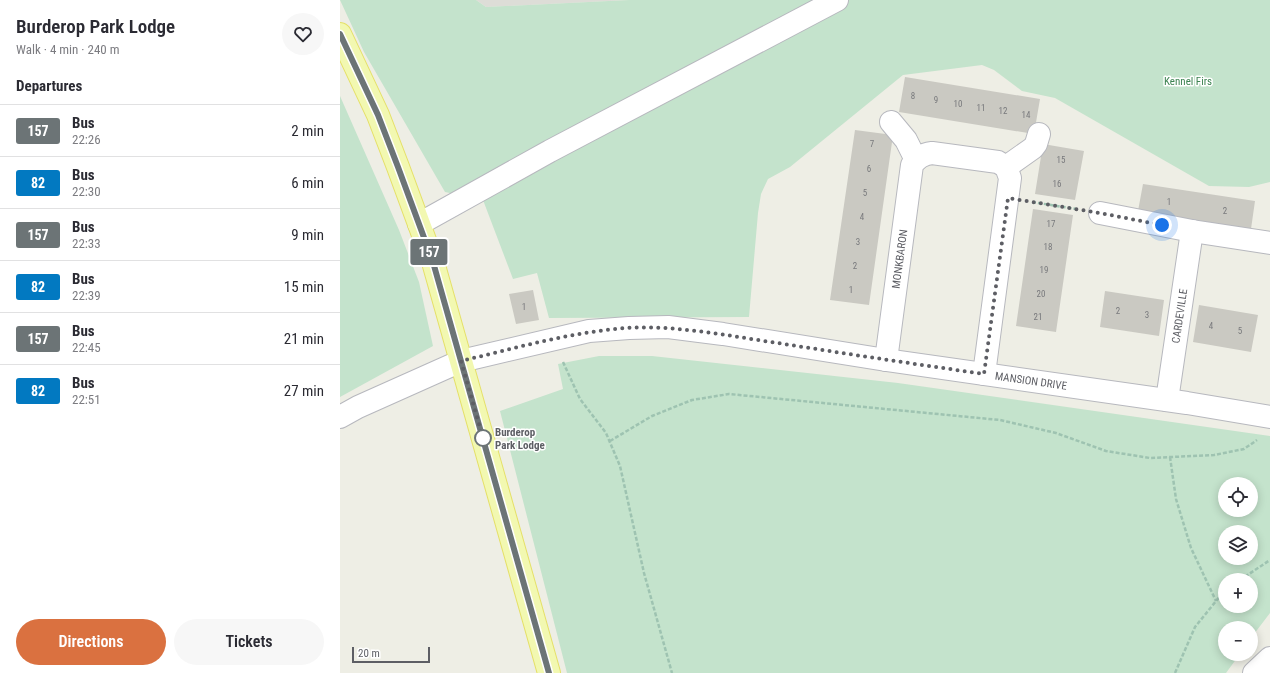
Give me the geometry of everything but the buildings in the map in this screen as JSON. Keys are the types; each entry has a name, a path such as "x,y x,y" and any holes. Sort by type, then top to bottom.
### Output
{"main road":[{"path":"340,34 378,115 433,262 549,673"}],"street":[{"path":"419,224 550,151 837,0"},
{"path":"891,122 906,140 916,160 924,155 932,153 998,162 1006,168 1009,174 1008,198 984,374"},
{"path":"1006,168 1033,148 1040,134"},
{"name":"MONKBARON","path":"886,360 912,165 916,160"},
{"path":"1100,213 1192,231 1270,243"},
{"name":"CARDEVILLE","path":"1167,400 1192,231"},
{"name":"MANSION DRIVE","path":"340,417 358,407 461,361 589,331 668,327 1267,416"},
{"path":"1254,673 1270,658"}],"path":[{"path":"1008,198 1100,213"},
{"path":"554,340 580,400 606,433 620,466 644,573 672,673"},
{"path":"610,441 652,416 692,400 729,394 1000,420 1056,433 1106,451 1150,458 1214,455 1244,449 1256,440 1267,416"},
{"path":"1170,457 1176,498 1192,548 1216,601"},
{"path":"1250,573 1270,560"},
{"path":"1175,673 1195,627 1218,599"}],"shaded area":[{"path":"476,0 629,0 486,7"}],"green space":[{"name":"Kennel Firs","path":"340,0 476,0 486,7 629,0 1270,0 1270,182 1249,187 1209,186 1055,98 1022,91 994,70 982,65 903,75 790,167 768,179 761,194 758,213 749,317 549,318 537,273 513,279 483,200 445,192 364,52"},
{"path":"340,96 399,230 419,282 433,346 340,397"},
{"path":"599,356 652,356 898,383 1270,436 1270,613 1258,629 1258,621 1218,621 1218,661 1235,661 1226,673 567,673 500,411 563,389 558,364"}],"bus line":[{"name":"157","path":"340,34 378,115 433,262 549,673"}],"place":[{"name":"Burderop Park Lodge","path":"483,438"}],"route":[{"path":"483,438 461,361 589,331 668,327 984,374 1008,198 1162,225"}]}
